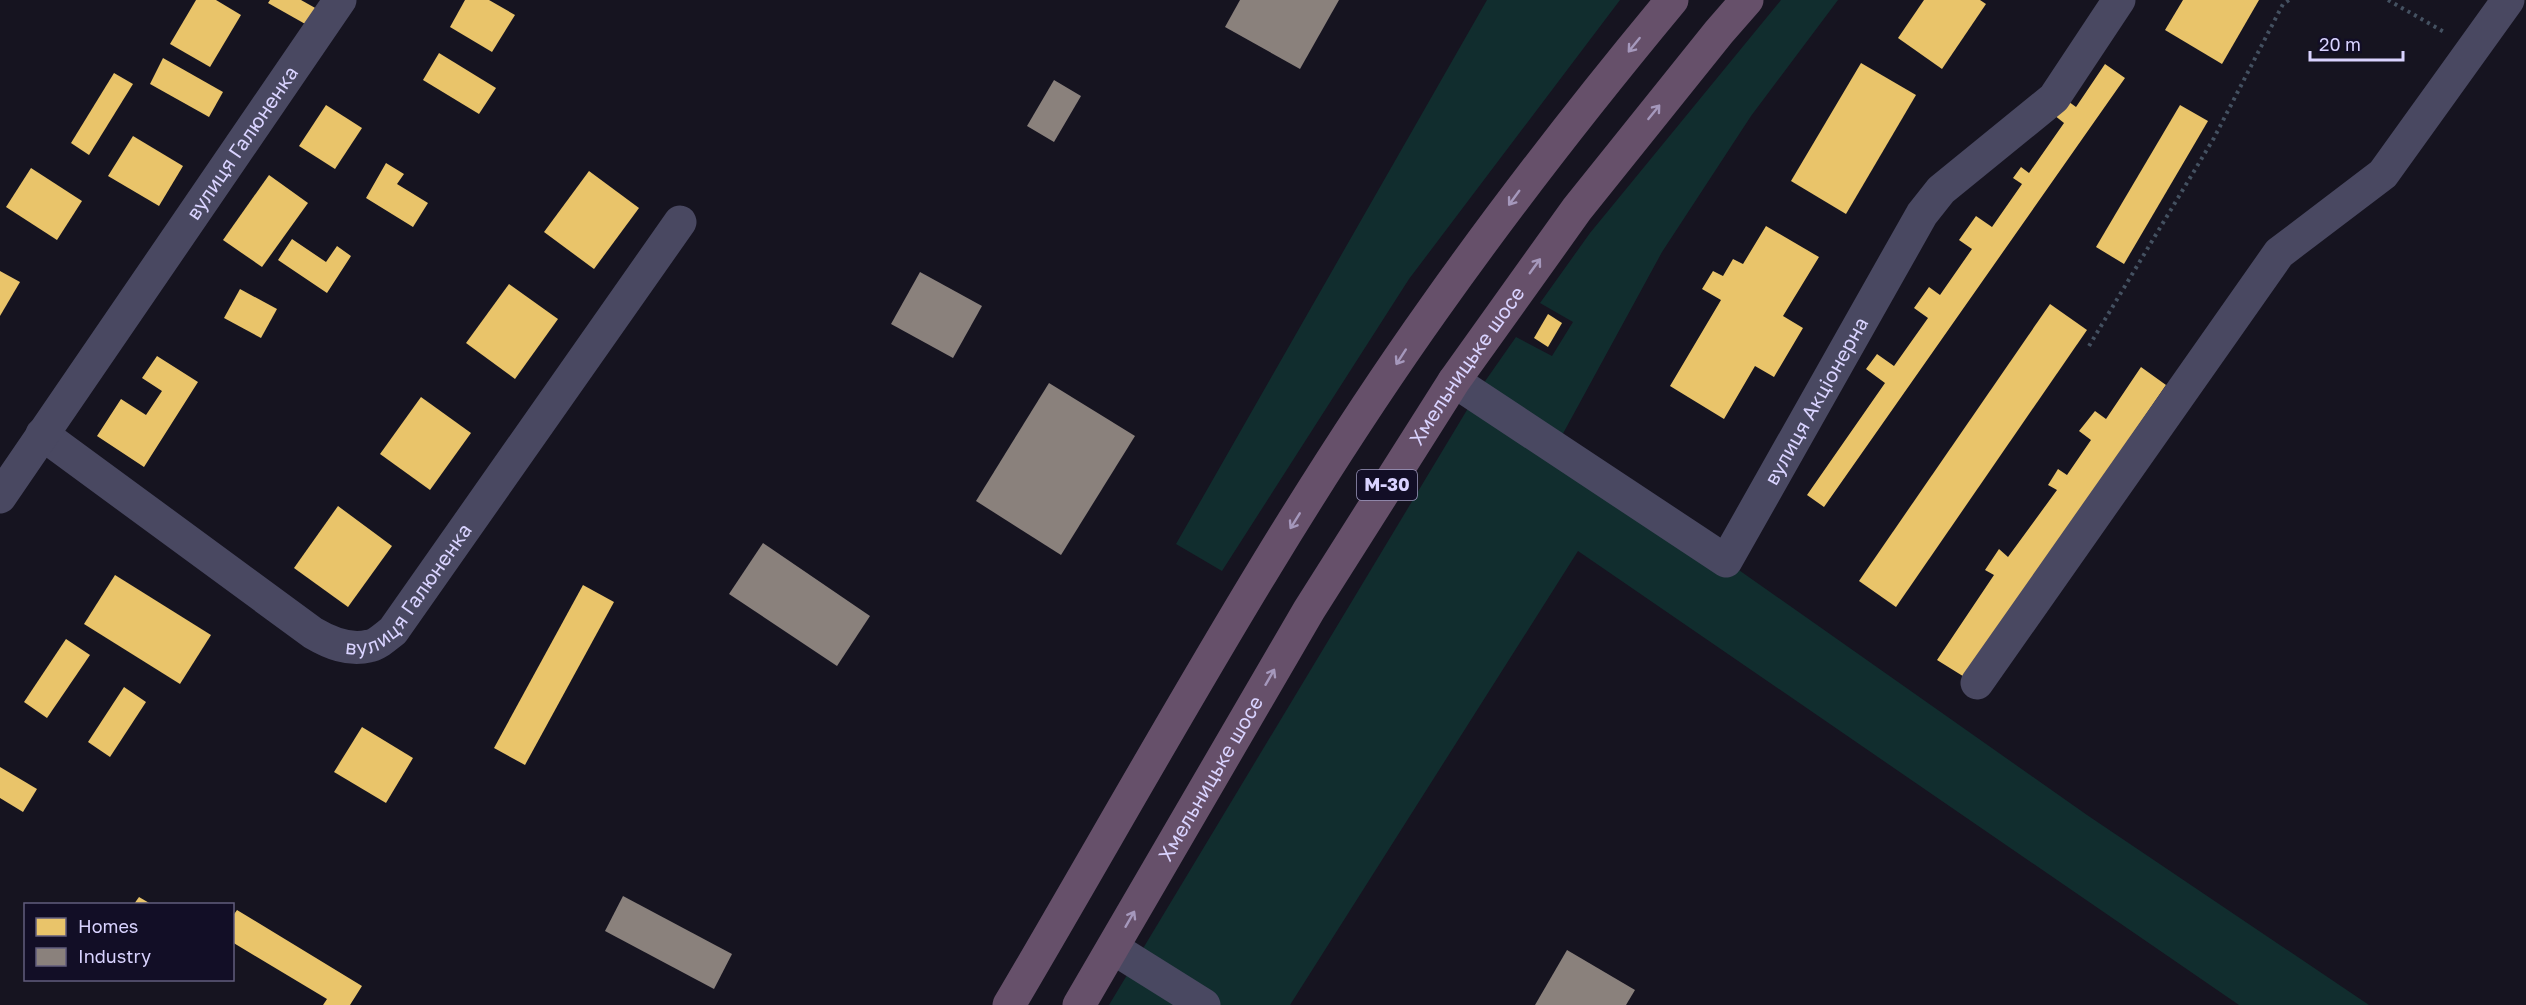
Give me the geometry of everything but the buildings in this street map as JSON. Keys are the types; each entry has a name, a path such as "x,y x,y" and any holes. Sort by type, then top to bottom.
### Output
{"highway":[{"name":"М-30","path":"1009,1005 1257,581 1343,444 1434,308 1531,175 1671,0"},
{"name":"Хмельницьке шосе","path":"1079,1005 1309,610 1454,381 1577,209 1747,0"}],"street":[{"name":"вулиця Галюненка","path":"0,497 340,0"},
{"name":"вулиця Акціонерна","path":"1454,381 1725,561 1922,213 1941,190 2054,98 2119,0"},
{"path":"1977,683 2279,253 2383,174 2508,0"},
{"name":"вулиця Галюненка","path":"42,434 313,633 328,642 348,647 370,646 393,631 680,222"},
{"path":"1113,948 1204,1005"}],"path":[{"path":"2089,346 2214,138 2283,4 2289,0"},
{"path":"2388,0 2473,49"}],"green space":[{"path":"1487,0 1620,0 1409,279 1222,571 1176,544"},
{"path":"1781,0 1838,0 1751,116 1662,252 1560,439 1481,387 1516,337 1552,356 1573,322 1540,303 1590,233"},
{"path":"1476,395 1726,561 2087,815 2369,1005 2239,1005 1578,551 1290,1005 1109,1005"}]}
